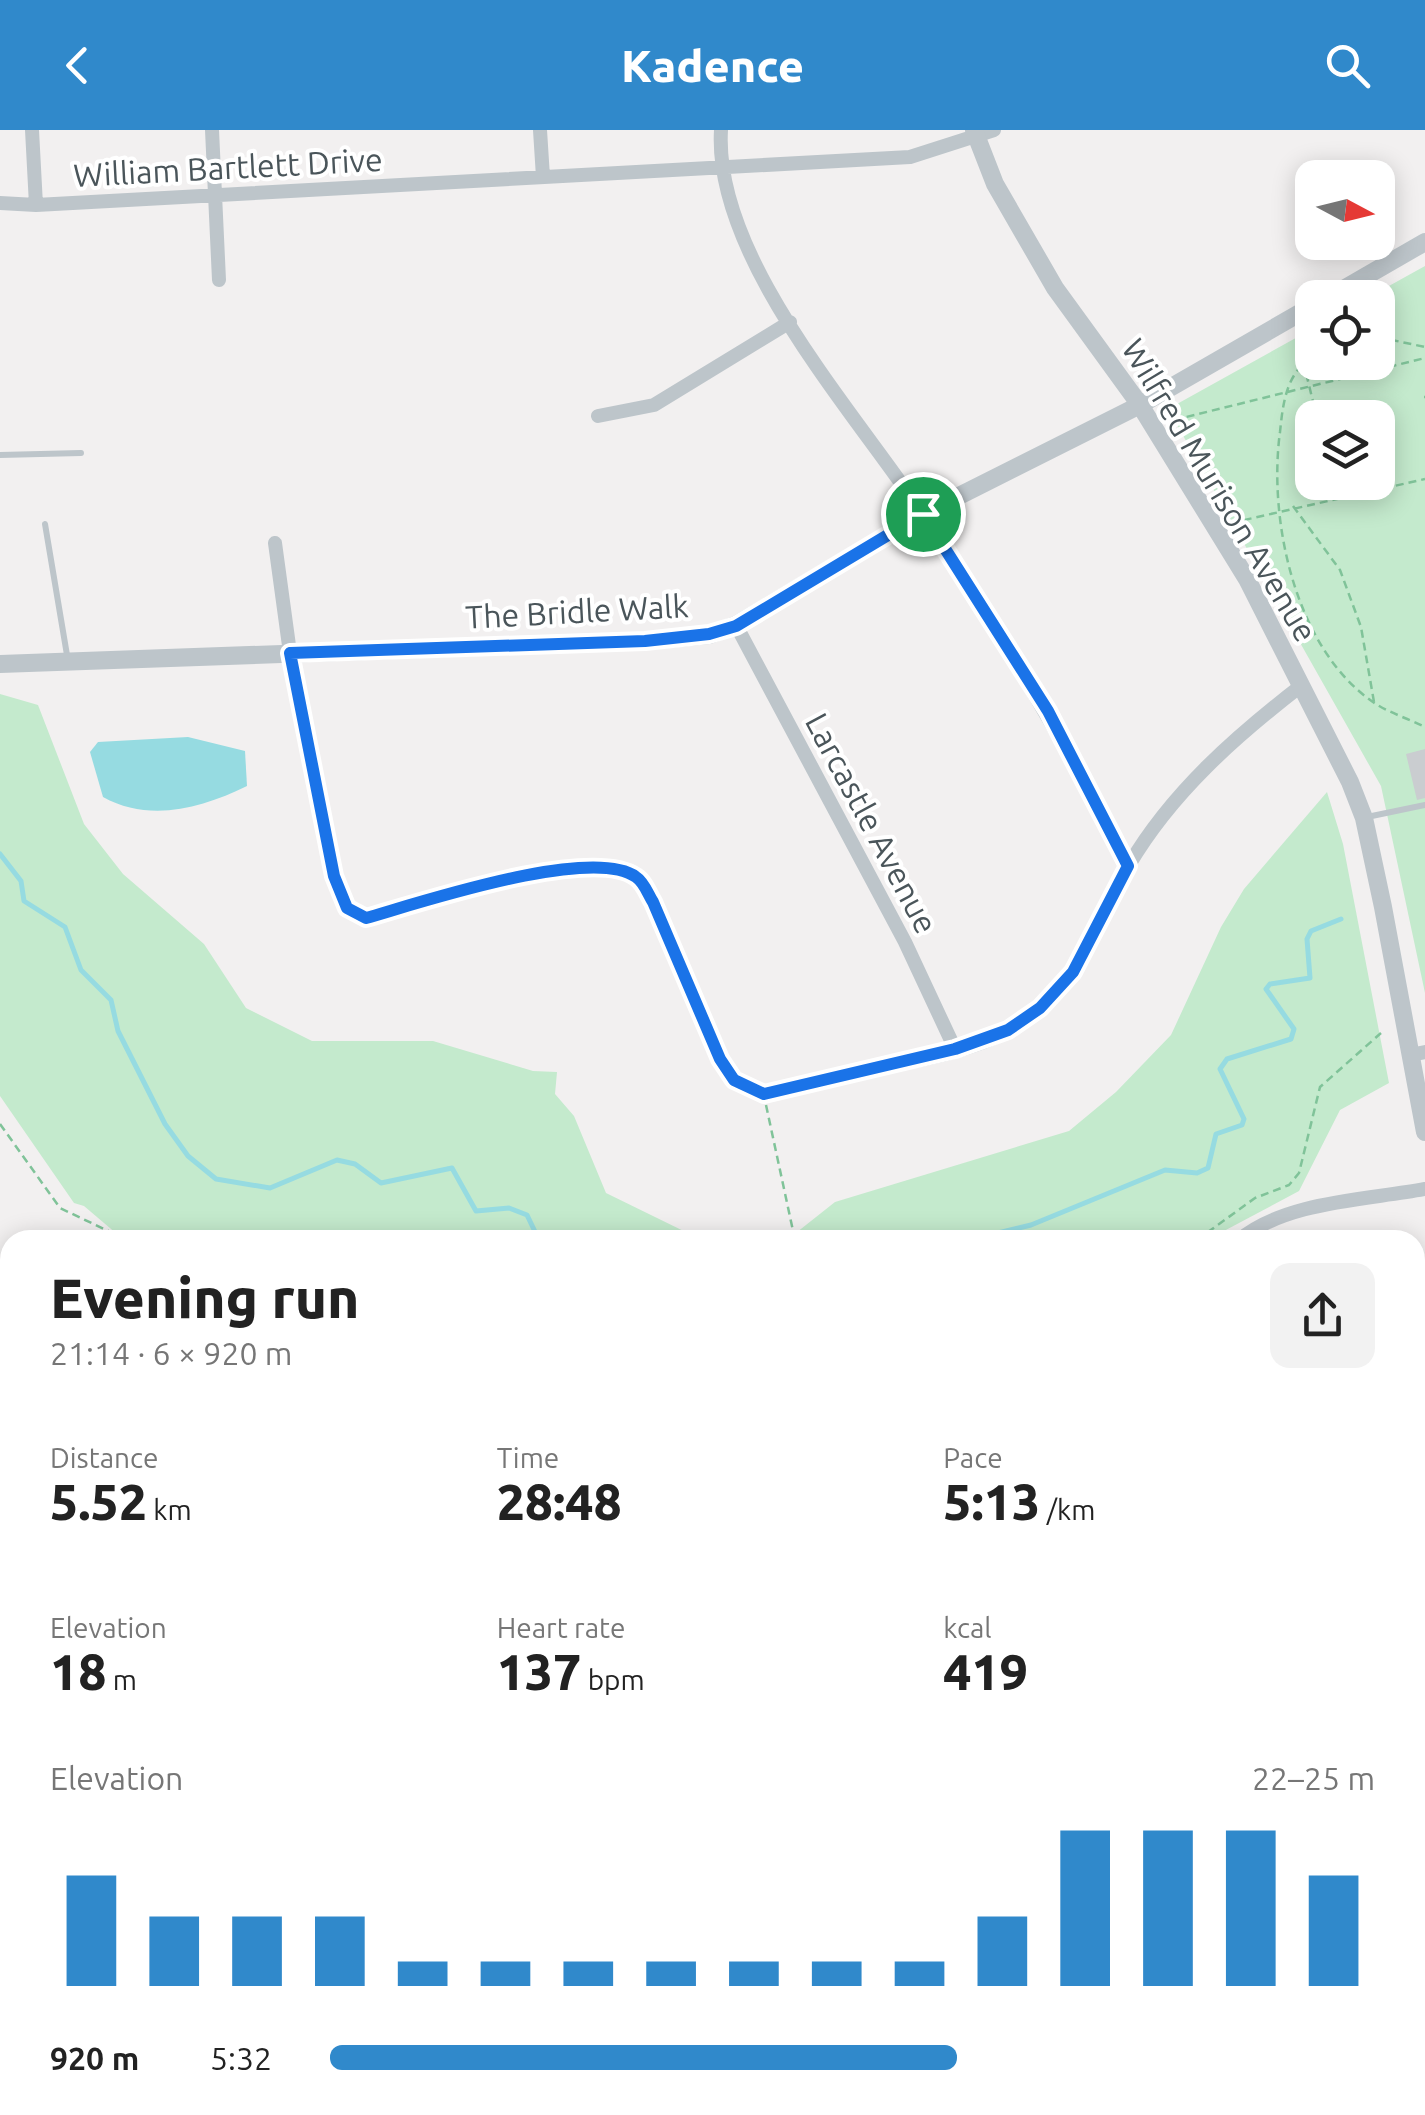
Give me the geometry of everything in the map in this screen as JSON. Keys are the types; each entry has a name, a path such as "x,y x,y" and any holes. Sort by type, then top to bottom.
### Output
{"street":[{"path":"32,130 36,206"},
{"path":"212,130 219,280"},
{"path":"540,130 543,177"},
{"path":"721,130 721,168 736,227 790,322 923,514 1048,711 1128,866"},
{"name":"William Bartlett Drive","path":"0,202 36,206 910,157 974,132 994,130"},
{"name":"Wilfred Murison Avenue","path":"974,132 995,184 1055,288 1140,404 1214,526 1302,685 1364,818 1418,1054 1425,1132"},
{"path":"1359,280 1425,242"},
{"name":"The Bridle Walk","path":"0,664 645,641 709,634 736,626 923,514 1140,404 1293,317"},
{"path":"598,416 654,405 790,322"},
{"path":"275,544 290,653 334,876 347,908 366,918 554,870 598,864 620,869 639,878 653,902 720,1059 734,1080 764,1094 955,1049 1008,1030 1040,1008 1073,972 1128,866 1220,751 1302,685"},
{"name":"Larcastle Avenue","path":"736,626 905,942 955,1049"},
{"path":"1258,1230 1282,1217 1425,1189"}],"lane":[{"path":"0,455 81,453"},
{"path":"45,524 68,660"},
{"path":"1364,818 1425,805"}],"path":[{"path":"1293,317 1295,325"},
{"path":"1395,341 1425,347"},
{"path":"1174,420 1425,358"},
{"path":"1295,376 1284,392 1275,471 1290,582 1330,655 1374,703 1425,726"},
{"path":"1308,380 1312,400"},
{"path":"1395,485 1425,479"},
{"path":"1214,526 1325,500"},
{"path":"1293,506 1340,570 1361,628 1374,703"},
{"path":"1210,1230 1255,1198 1288,1185 1299,1173 1320,1087 1381,1033"},
{"path":"764,1094 793,1230"},
{"path":"0,1124 60,1208 106,1230"}],"green space":[{"path":"1425,266 1425,993 1381,786 1168,409 1295,338 1295,380 1395,380 1395,283"},
{"path":"0,694 38,705 84,824 123,874 204,944 246,1008 312,1041 433,1041 533,1071 557,1072 555,1094 574,1116 606,1193 682,1230 112,1230 84,1206 74,1203 0,1096"},
{"path":"1327,792 1343,844 1389,1083 1340,1110 1299,1191 1226,1230 800,1230 835,1202 1069,1131 1116,1092 1171,1035 1221,927 1244,889"}],"water":[{"path":"188,737 245,751 247,786 212,801 176,810 139,809 103,797 90,752 98,742"}],"building":[{"path":"1425,749 1425,798 1417,800 1406,754"}],"waterway":[{"path":"0,854 21,881 24,901 65,927 81,970 111,1000 118,1031 165,1124 188,1156 216,1179 270,1188 337,1160 355,1164 381,1183 452,1168 476,1211 509,1208 527,1215 534,1230"},
{"path":"1010,1230 1165,1170 1197,1173 1208,1168 1216,1134 1242,1125 1244,1119 1220,1069 1227,1059 1291,1039 1294,1029 1266,989 1270,984 1310,978 1307,939 1311,931 1341,919"}],"route":[{"path":"923,514 1048,711 1128,866 1102,924 1073,972 1040,1008 1008,1030 955,1049 764,1094 734,1080 720,1059 653,902 639,878 620,869 598,864 554,870 366,918 347,908 334,876 330,840 290,653 645,641 709,634 736,626 923,514"}]}
